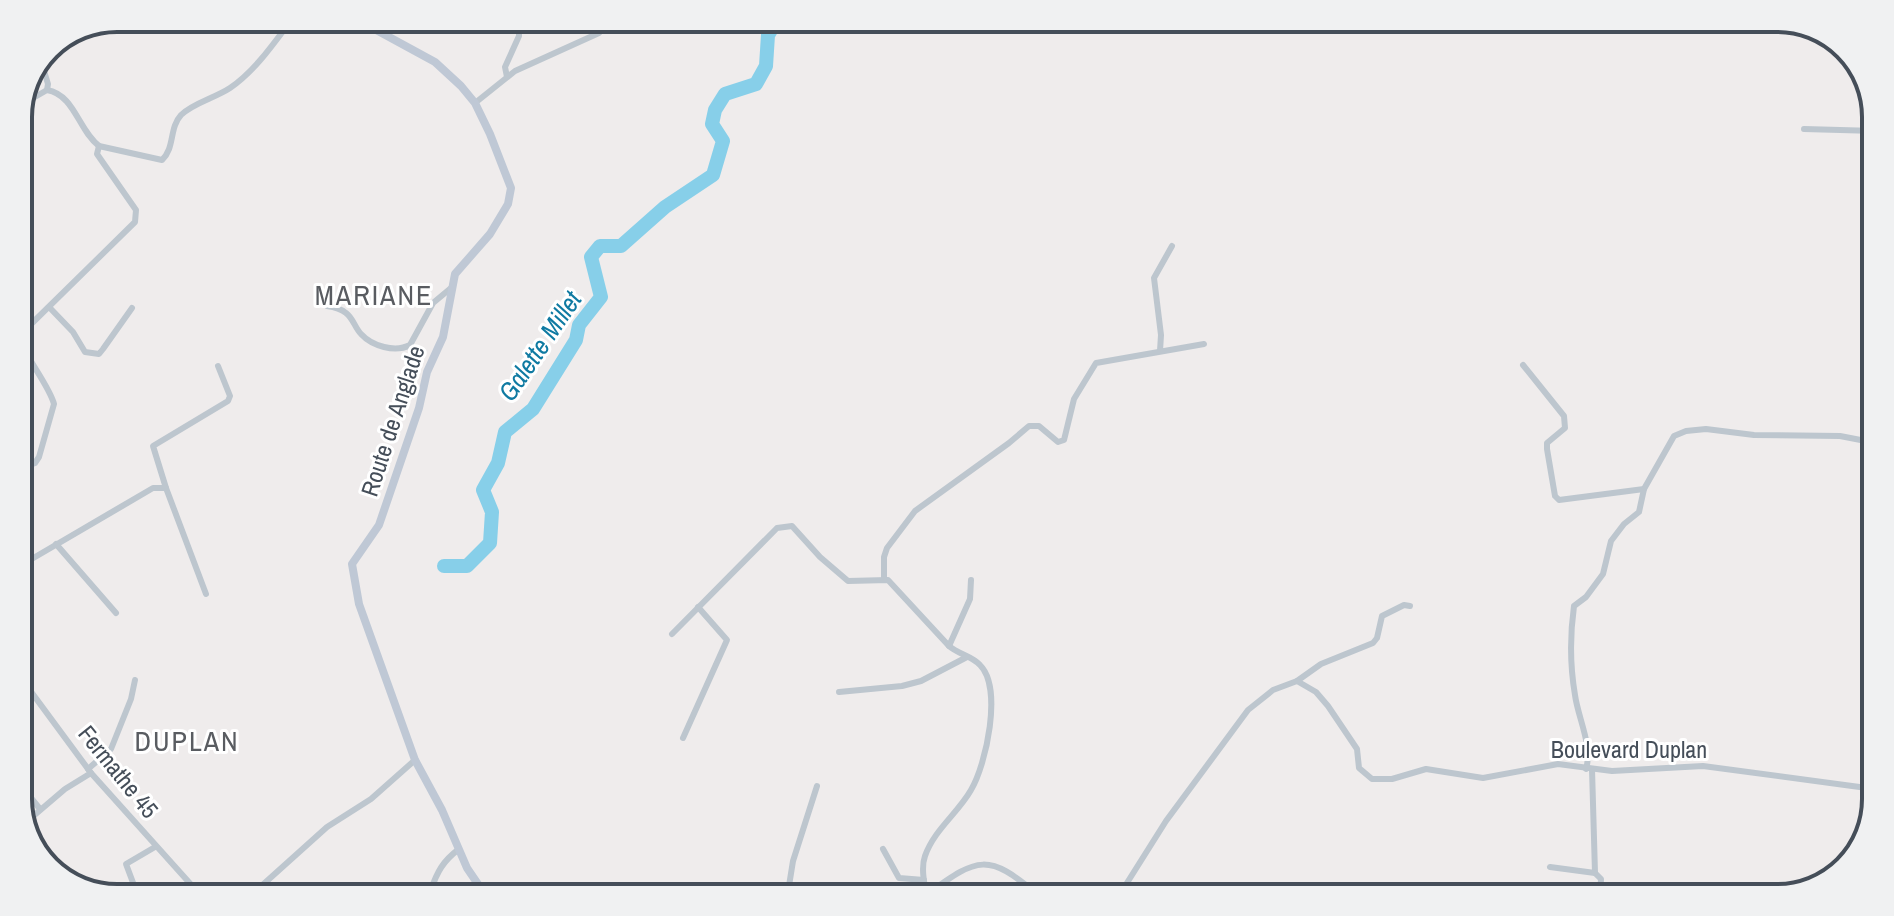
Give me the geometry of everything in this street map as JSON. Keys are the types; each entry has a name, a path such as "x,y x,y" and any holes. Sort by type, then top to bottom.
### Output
{"street":[{"path":"47,90 64,98 84,131 99,146 162,160 169,151 176,123 182,114 231,87 281,32"},
{"name":"Route de Anglade","path":"380,32 435,62 461,86 475,103 511,188 508,204 490,234 455,274 443,337 427,372 419,408 379,525 352,564 359,604 415,760 479,884"},
{"path":"507,77 505,67 516,47 518,32"},
{"path":"475,103 524,66 599,33"},
{"path":"45,74 47,90"},
{"path":"35,97 47,90"},
{"path":"1804,129 1862,131"},
{"path":"32,323 138,216 97,154 99,146"},
{"path":"1160,351 1154,278 1172,246"},
{"path":"327,306 339,308 349,315 357,331 372,342 403,349 410,345 433,303 451,288"},
{"path":"50,308 73,332 85,352 92,354 99,354 132,308"},
{"path":"884,579 887,548 915,511 1029,426 1039,426 1058,442 1064,440 1074,399 1096,363 1204,344"},
{"path":"32,360 54,404 39,457 32,464"},
{"path":"1523,365 1564,416 1565,428 1547,443 1555,496 1559,500 1644,489"},
{"path":"206,594 153,446 228,401 230,396 218,366"},
{"path":"1595,873 1590,757 1579,719 1571,665 1574,606 1586,597 1603,574 1611,541 1624,524 1639,512 1644,489 1674,436 1706,429 1754,435 1840,436 1862,440"},
{"path":"32,557 153,488 166,488"},
{"path":"672,634 763,540 782,525 792,526 820,557 848,581 884,579 891,583 949,646 979,664 991,685 991,729 973,789 932,841 924,858 925,884"},
{"path":"56,544 116,613"},
{"path":"949,646 970,599 971,580"},
{"path":"1126,884 1166,821 1248,710 1273,690 1297,681 1321,664 1373,643 1382,616 1404,605 1410,606"},
{"path":"683,738 727,640 698,607"},
{"path":"839,692 902,686 921,681 967,657"},
{"path":"34,815 90,771 111,749 131,699 135,680"},
{"name":"Boulevard Duplan","path":"1297,681 1316,692 1328,706 1357,749 1359,768 1372,779 1392,779 1426,769 1483,778 1558,764 1612,771 1703,766 1862,787"},
{"name":"Fermathe 45","path":"32,693 90,771 190,884"},
{"path":"264,884 327,827 371,799 415,760"},
{"path":"789,884 793,861 817,786"},
{"path":"32,799 40,809"},
{"path":"134,884 126,864 155,847"},
{"path":"433,884 438,870 459,849"},
{"path":"883,849 899,878 924,880"},
{"path":"940,884 964,867 983,864 1010,872 1025,884"},
{"path":"1550,867 1595,873 1601,879 1601,884"}],"waterway":[{"name":"Galette Millet","path":"444,566 467,566 490,543 492,512 483,490 498,463 505,432 533,409 576,340 579,325 601,297 591,257 600,246 621,246 665,207 713,175 723,141 712,124 715,110 725,94 756,84 766,66 770,32"}],"district":[{"name":"MARIANE","path":"374,295"},
{"name":"DUPLAN","path":"187,741"}]}
